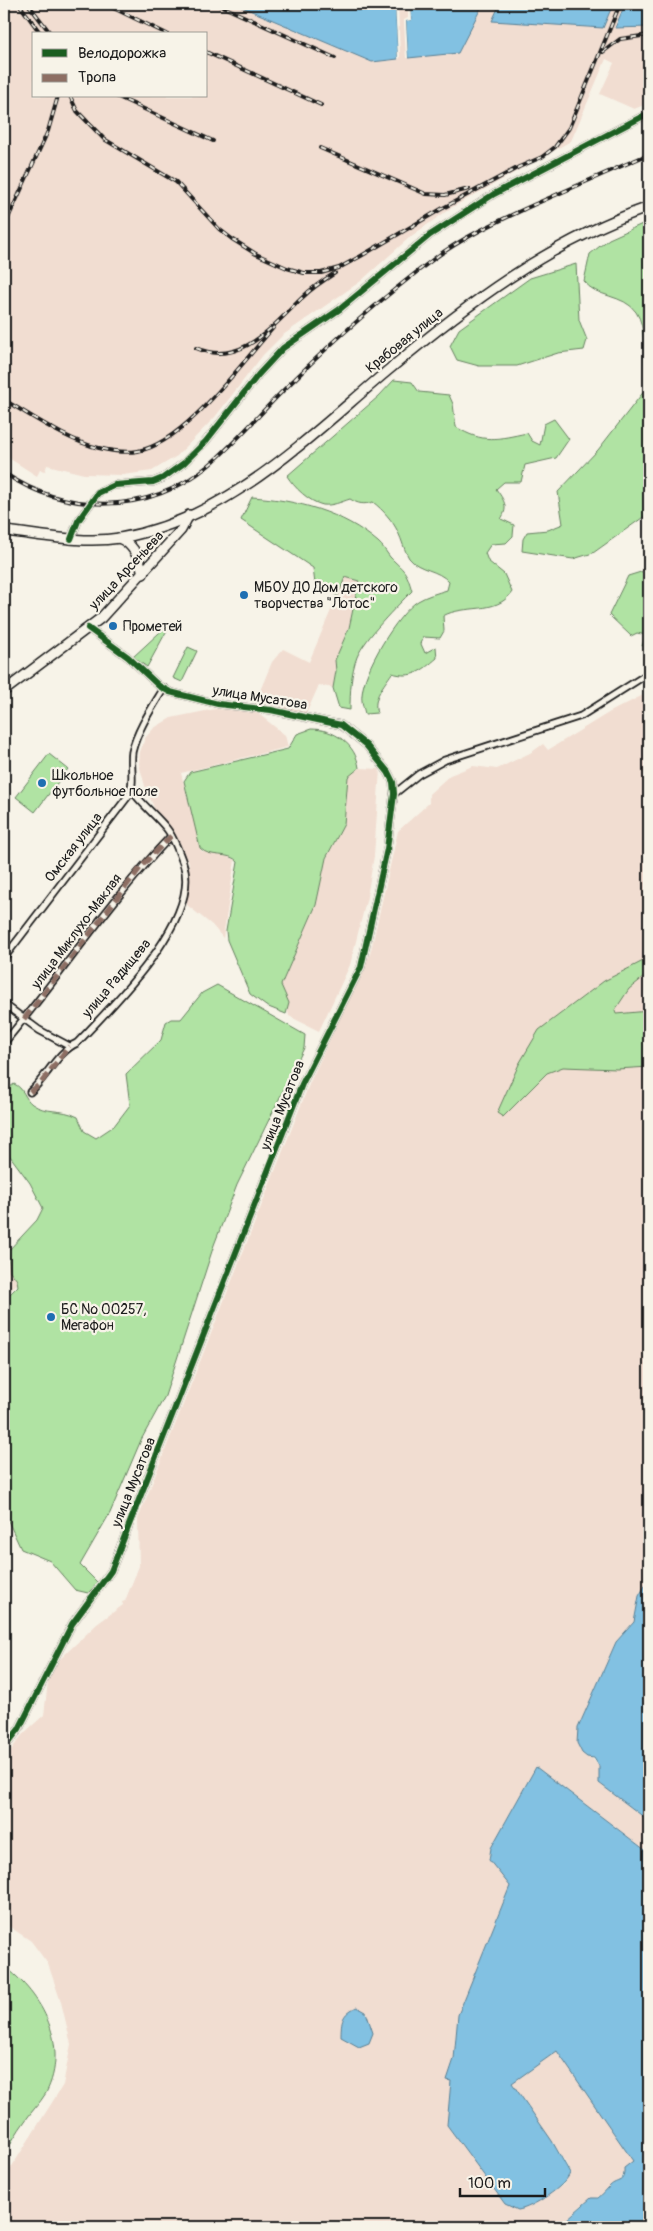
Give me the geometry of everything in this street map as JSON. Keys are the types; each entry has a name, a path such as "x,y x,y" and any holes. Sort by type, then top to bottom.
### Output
{"main road":[{"name":"Крабовая улица","path":"4,531 71,539 119,538 149,531 189,516 246,486 267,472 444,325 519,271 573,240 612,221 649,207"},
{"name":"улица Арсеньева","path":"4,691 107,613 181,530 189,516"},
{"path":"119,538 131,545 140,562 143,574"}],"street":[{"path":"71,539 78,521 98,493 115,485 153,482 179,467 206,441 258,375 283,348 340,309 430,235 494,194 649,113"},
{"name":"улица Мусатова","path":"4,1748 19,1729 72,1624 112,1571 302,1084 361,967 387,849 394,794 393,782 388,772 366,745 341,726 271,710 218,704 179,695 155,683 128,657 88,628"},
{"path":"394,794 419,774 437,763 584,715 649,674"},
{"path":"131,789 131,761 134,747 164,688"},
{"name":"улица Радищева","path":"30,1092 40,1084 69,1046 84,1036 146,966 171,929 182,908 186,894 186,873 171,836 131,789"},
{"name":"Омская улица","path":"4,958 129,796 131,789"},
{"name":"улица Миклухо-Маклая","path":"4,1043 141,867 171,836"},
{"path":"4,1004 24,1019 69,1046"}],"shaded area":[{"path":"4,4 235,4 372,62 398,58 395,4 410,4 411,20 477,16 483,4 500,4 492,21 603,28 613,4 625,4 615,28 649,27 649,103 634,109 600,94 614,63 606,59 571,141 451,208 410,237 361,281 283,335 263,355 215,417 177,456 152,471 123,475 84,474 47,465 45,471 40,470 37,476 4,455 4,138 8,108 9,59 4,43"},
{"path":"345,577 359,581 349,628 335,660 336,671 333,688 319,685 306,714 254,705 272,662 283,649 309,662"},
{"path":"649,692 649,1579 639,1596 634,1622 616,1642 578,1728 579,1745 599,1766 599,1783 649,1821 649,1853 536,1767 491,1848 489,1860 510,1886 458,2015 454,2059 448,2080 451,2081 447,2125 501,2199 541,2199 563,2185 570,2173 566,2163 512,2083 557,2050 633,2161 619,2181 601,2195 582,2205 561,2224 534,2227 4,2227 4,2179 63,2085 71,2044 61,2002 48,1964 31,1941 4,1923 4,1759 23,1734 44,1715 49,1673 59,1660 97,1624 123,1605 122,1602 125,1601 139,1566 138,1519 310,1082 370,954 398,831 429,803 429,794 450,775 473,766 497,769 532,752 543,744 548,750 610,712"},
{"path":"215,709 255,711 285,735 288,747 181,773 202,852 216,851 235,860 223,938 212,925 187,905 189,862 158,817 145,786 139,764 140,752 145,738 154,728 171,718"},
{"path":"359,768 380,769 374,856 367,897 350,965 319,1031 289,1016 281,985 316,905 325,861 344,824 348,777"},
{"path":"4,1250 18,1283 4,1297"}],"green space":[{"path":"649,221 649,369 646,369 642,325 636,312 631,306 595,290 584,281 590,254 609,239"},
{"path":"576,264 579,320 587,340 584,350 558,353 517,366 479,366 457,360 450,346 459,329 530,278"},
{"path":"394,380 412,382 419,392 449,395 453,404 456,427 474,436 491,439 527,433 532,441 540,445 544,424 554,419 569,439 556,458 525,465 521,482 504,482 496,489 505,507 501,519 514,525 513,536 506,543 491,544 485,553 488,561 504,574 512,592 498,604 451,612 443,616 444,631 440,638 423,637 421,644 425,653 436,647 437,658 416,673 399,675 392,673 377,697 377,713 365,714 362,702 364,685 368,672 382,644 410,608 424,598 447,590 449,582 409,558 393,524 373,502 367,504 350,499 323,505 312,501 302,494 287,476 379,396"},
{"path":"649,389 649,513 593,553 573,559 522,551 523,539 527,532 548,530 563,524 558,492 598,450 645,390"},
{"path":"252,497 286,501 335,515 380,544 406,575 412,591 374,632 357,657 352,676 350,710 339,708 333,688 336,671 335,660 349,628 359,581 345,577 338,596 315,584 313,568 241,520"},
{"path":"649,558 649,643 642,646 646,635 637,633 631,636 609,615 628,576 644,571"},
{"path":"172,621 147,667 133,657"},
{"path":"188,647 197,651 182,682 173,678"},
{"path":"311,729 336,735 349,745 357,759 359,768 348,777 344,824 326,858 316,905 281,985 289,1003 286,1014 266,1006 250,994 227,940 226,931 238,862 230,857 209,853 200,848 184,781 190,772 288,749 297,734"},
{"name":"Школьное футбольное поле","path":"49,754 68,769 35,812 16,797"},
{"path":"649,958 649,973 629,989 615,1010 616,1014 649,1011 649,1067 617,1069 563,1067 547,1073 503,1117 497,1113 519,1064 539,1030 604,981"},
{"path":"217,985 305,1035 304,1048 237,1185 214,1245 165,1396 141,1440 110,1513 80,1565 98,1583 88,1593 75,1590 50,1561 21,1549 4,1512 4,1300 18,1286 17,1280 10,1271 8,1251 37,1220 43,1208 30,1183 4,1148 4,1106 8,1098 6,1090 14,1084 20,1088 29,1102 37,1107 78,1117 84,1131 96,1138 114,1126 130,1105 126,1074 161,1040 166,1022 171,1019 181,1019 202,993"},
{"path":"4,1966 30,1991 41,2007 49,2023 54,2040 55,2057 53,2075 46,2093 22,2125 4,2154"}],"water":[{"path":"235,4 395,4 398,59 372,62"},
{"path":"410,4 483,4 458,53 408,58 406,20 411,20"},
{"path":"500,4 613,4 603,28 492,21"},
{"path":"625,4 649,4 649,27 615,28"},
{"path":"649,1579 649,1821 599,1783 599,1766 594,1758 587,1757 582,1753 577,1743 578,1728 616,1642 634,1622 639,1596"},
{"path":"536,1767 649,1853 649,2227 558,2227 591,2198 598,2198 613,2184 622,2179 624,2168 633,2161 557,2051 512,2083 552,2141 570,2173 562,2184 548,2196 518,2210 505,2204 447,2125 451,2081 447,2080 454,2059 458,2015 510,1886 489,1860 491,1848"},
{"path":"357,2007 366,2012 373,2033 369,2043 359,2047 341,2037 341,2027 345,2015"}],"pier":[{"path":"395,4 398,4 400,58 398,59"},
{"path":"408,4 410,4 411,20 406,21 408,58 406,58 404,20 408,18"}],"railway":[{"path":"19,4 40,32"},
{"path":"28,4 49,32"},
{"path":"105,4 163,32"},
{"path":"217,4 335,58"},
{"path":"71,98 77,111 104,139 176,182 219,229 232,239 256,254 287,268 304,273 321,273 339,268 443,208 519,167 542,157 555,147 569,128 620,4"},
{"path":"603,52 620,39 649,35"},
{"path":"208,53 321,105"},
{"path":"4,227 48,131 57,98"},
{"path":"120,98 213,141"},
{"path":"320,148 426,194 445,195 469,189"},
{"path":"4,473 28,487 54,497 80,502 107,504 134,501 160,494 185,482 219,456 311,363 345,332 435,258 495,223 649,154"},
{"path":"196,348 213,353 228,352 242,348 269,330 307,293 335,273"},
{"path":"4,400 74,440 113,451 138,451 156,445 175,433 193,417 212,399 274,327"}],"marked path":[{"path":"24,1019 141,867 171,836"},
{"path":"30,1092 40,1084 69,1046"}],"cycle path":[{"path":"71,539 78,521 98,493 115,485 153,482 163,478 184,463 206,441 258,375 283,348 340,309 430,235 494,194 649,113"},
{"path":"4,1748 19,1729 72,1624 111,1571 302,1084 361,967 387,849 394,794 393,782 388,772 366,745 341,725 271,710 218,704 170,692 159,686 128,657 88,628"}],"place":[{"name":"МБОУ ДО Дом детского творчества \"Лотос\"","path":"244,595"},
{"name":"Прометей","path":"113,626"},
{"name":"Школьное футбольное поле","path":"42,783"},
{"name":"БС № 00257, Мегафон","path":"51,1317"}]}
